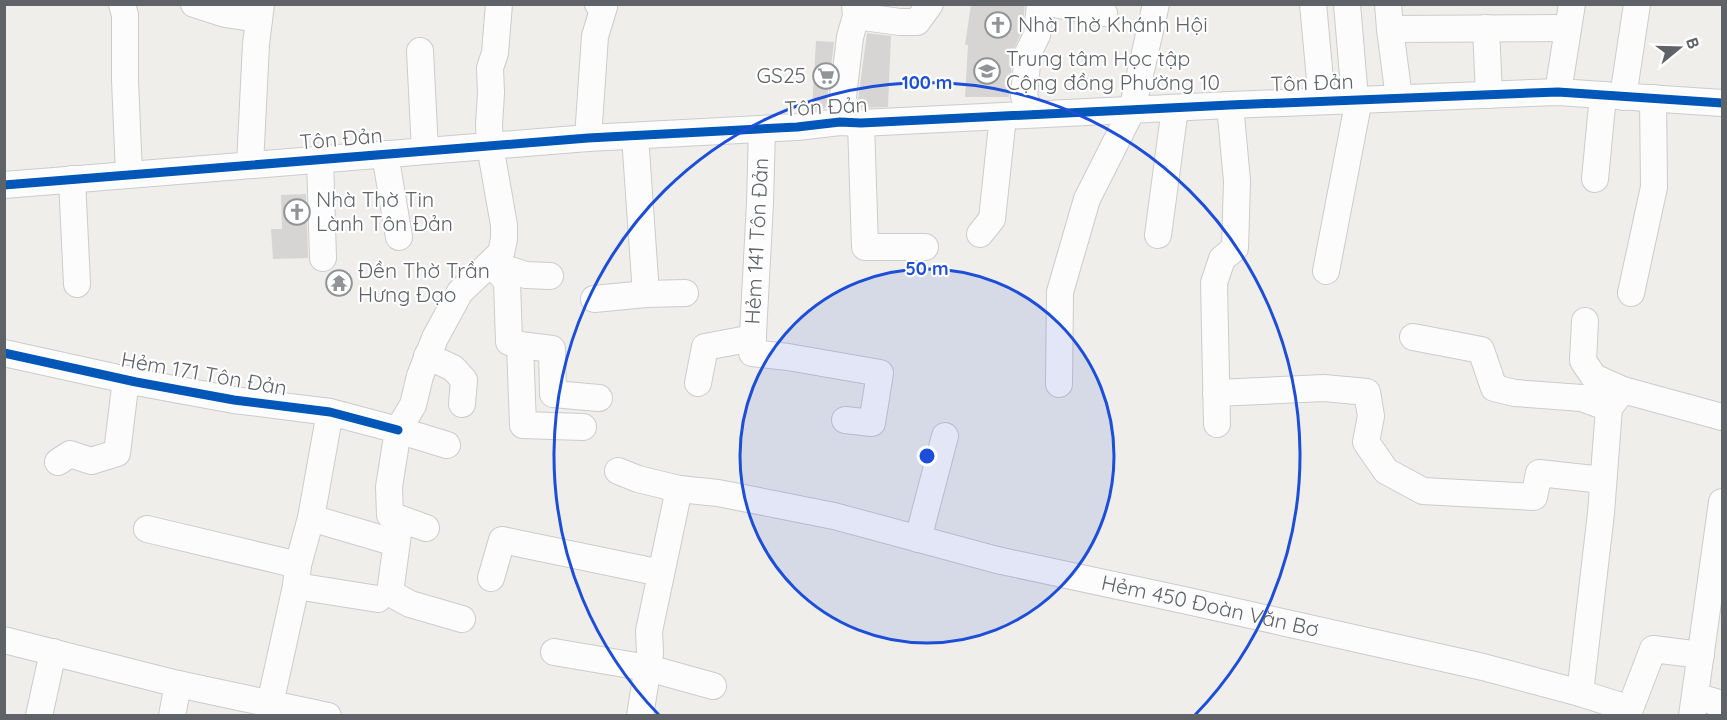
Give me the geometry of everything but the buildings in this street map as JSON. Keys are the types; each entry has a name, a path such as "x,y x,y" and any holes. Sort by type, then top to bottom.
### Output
{"street":[{"path":"122,4 129,174"},
{"path":"194,4 225,14 260,12 250,165"},
{"path":"462,619 410,604 390,593 398,531 390,515 389,487 398,430 413,405 427,356 445,318 460,292 501,253 504,225 490,146 489,125 490,68 495,53 499,4"},
{"path":"588,138 595,36 604,7 598,4"},
{"path":"925,248 865,247 851,122 850,37 856,10 900,22 917,22 930,4"},
{"path":"1031,114 1024,96 1028,53 1037,35 1040,4"},
{"path":"1054,4 1104,13"},
{"path":"1059,384 1060,292 1088,199 1132,110 1156,4"},
{"path":"1312,4 1322,101"},
{"path":"1326,271 1357,99 1347,4"},
{"path":"1595,179 1613,96 1637,4"},
{"path":"1399,98 1389,16 1486,28 1570,16 1558,92"},
{"path":"1486,28 1489,95"},
{"path":"420,51 425,151"},
{"name":"Tôn Đản","path":"4,185 588,138 851,122 1558,92 1722,103"},
{"path":"1631,293 1654,187 1653,99"},
{"path":"1217,424 1214,283 1222,259 1235,248 1238,181 1230,105"},
{"path":"1158,235 1175,108"},
{"path":"980,234 992,219 1003,116"},
{"name":"Hẻm 141 Tôn Đản","path":"752,345 762,129"},
{"path":"635,136 646,294"},
{"path":"385,154 399,237"},
{"path":"320,159 323,258"},
{"path":"72,179 77,284"},
{"path":"490,264 526,275 550,276"},
{"path":"490,264 507,281 509,342 552,349 553,394 599,398"},
{"path":"594,299 685,293"},
{"path":"1585,321 1583,361 1594,377 1616,399"},
{"path":"1413,337 1481,350 1494,388 1515,393 1616,399 1722,417"},
{"path":"520,345 523,425 582,427"},
{"path":"698,383 705,347 752,345 788,357 880,373 872,423 845,420"},
{"name":"Hẻm 171 Tôn Đản","path":"4,353 234,400 330,412 447,445"},
{"path":"427,356 453,368 464,380 462,404"},
{"path":"58,462 70,454 91,461 117,453 126,379"},
{"path":"1216,393 1324,388 1367,392 1371,417 1366,442 1386,471 1423,491 1534,497 1539,473 1603,480"},
{"path":"1580,693 1603,480 1616,399"},
{"path":"270,704 311,518 330,412"},
{"path":"918,539 945,436"},
{"name":"Hẻm 450 Đoàn Văn Bơ","path":"618,471 638,479 679,489 718,493 834,516 997,560 1483,667 1580,693 1629,712 1653,649 1701,655"},
{"path":"640,716 650,653 649,631 679,489"},
{"path":"1722,502 1694,706 1722,704"},
{"path":"311,518 398,531 426,528"},
{"path":"147,530 378,599"},
{"path":"491,578 502,540 661,573"},
{"path":"4,640 178,684 328,716"},
{"path":"39,716 53,652"},
{"path":"554,652 648,668 713,686"},
{"path":"172,716 178,684"}],"cycle path":[{"path":"4,185 588,138 797,127 840,122 861,123 1558,92 1722,103"},
{"path":"4,353 136,382 234,400 330,412 398,430"}],"place":[{"name":"Nhà Thờ Khánh Hội","path":"998,25"},
{"name":"Trung tâm Học tập Cộng đồng Phường 10","path":"987,71"},
{"name":"GS25","path":"826,76"},
{"name":"Nhà Thờ Tin Lành Tôn Đản","path":"297,212"},
{"name":"Đền Thờ Trần Hưng Đạo","path":"339,283"}]}
